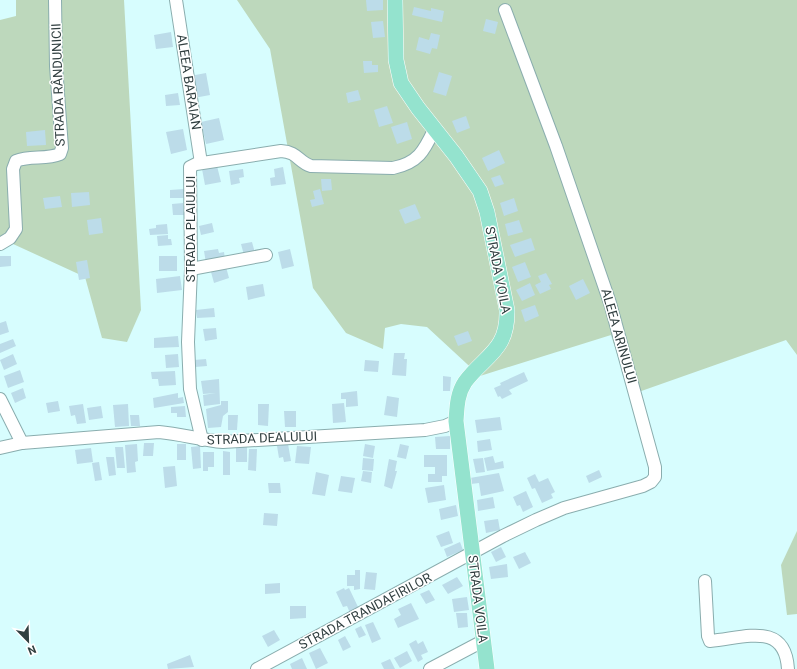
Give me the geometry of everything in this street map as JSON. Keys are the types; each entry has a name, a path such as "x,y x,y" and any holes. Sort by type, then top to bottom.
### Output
{"main road":[{"name":"STRADA VOILA","path":"395,0 395,42 398,73 406,91 434,130 465,167 482,197 487,212 507,310 507,321 498,346 469,378 461,390 457,404 456,421 487,669"}],"street":[{"name":"STRADA RÂNDUNICII","path":"0,244 10,238 16,229 14,169 16,161 22,158 54,157 60,154 62,148 56,66 55,0"},
{"name":"ALEEA BARAIAN","path":"176,0 201,163"},
{"name":"ALEEA ARINULUI","path":"472,553 503,536 564,508 643,486 651,482 655,477 655,467 648,438 610,302 556,146 505,10"},
{"name":"STRADA PLAIULUI","path":"202,440 190,389 188,342 191,269 190,170 193,165 281,151 293,152 302,162 312,166 393,168 406,165 416,159 428,144 434,130"},
{"path":"191,269 266,254"},
{"path":"0,399 22,443"},
{"name":"STRADA DEALULUI","path":"0,448 22,443 159,432 182,434 202,440 223,442 425,430 445,426 456,421"},
{"name":"STRADA TRANDAFIRILOR","path":"257,669 472,553"},
{"path":"705,581 708,636 710,641 763,636 773,638 782,645 787,656 788,669"},
{"path":"430,669 483,641"}],"green space":[{"path":"16,0 124,0 141,310 127,342 102,338 85,277 0,238 0,20 16,16"},
{"path":"237,0 797,0 797,355 786,340 630,395 611,335 480,376 427,327 401,324 385,328 383,349 346,333 313,288 270,49"},
{"path":"797,531 797,614 787,615 781,565"}],"building":[{"path":"366,0 383,0 383,10 367,11"},
{"path":"414,7 431,11 431,8 444,11 442,22 412,15"},
{"path":"486,19 498,22 495,34 483,31"},
{"path":"383,21 385,37 373,38 371,22"},
{"path":"171,32 173,47 156,49 154,35"},
{"path":"431,33 440,35 437,49 432,48 430,54 416,50 419,37 429,40"},
{"path":"363,61 372,61 372,65 378,65 378,72 364,73"},
{"path":"439,72 452,76 446,96 433,92"},
{"path":"206,73 210,95 194,98 190,76"},
{"path":"358,90 361,100 348,103 346,93"},
{"path":"178,93 180,105 166,106 165,95"},
{"path":"387,106 393,123 379,127 374,110"},
{"path":"466,116 470,128 457,133 452,121"},
{"path":"219,118 224,140 206,144 201,122"},
{"path":"407,122 412,139 397,144 391,127"},
{"path":"183,129 187,150 171,154 166,132"},
{"path":"45,130 46,145 27,146 26,132"},
{"path":"499,150 505,163 488,171 482,158"},
{"path":"217,166 221,182 205,185 202,169"},
{"path":"283,167 286,184 271,186 270,178 275,177 274,169"},
{"path":"243,169 244,177 239,178 240,183 231,185 229,171"},
{"path":"500,175 504,184 495,187 491,178"},
{"path":"321,179 331,179 332,190 322,191"},
{"path":"184,189 184,198 170,198 170,190"},
{"path":"320,189 324,204 312,207 310,200 315,199 313,191"},
{"path":"89,192 90,205 72,207 71,193"},
{"path":"60,196 62,207 45,209 43,198"},
{"path":"514,198 518,211 504,216 500,203"},
{"path":"183,203 184,215 173,215 172,204"},
{"path":"415,204 421,218 405,224 399,210"},
{"path":"101,218 103,233 89,235 87,220"},
{"path":"519,220 523,232 508,236 505,224"},
{"path":"212,223 214,232 201,235 199,226"},
{"path":"167,224 168,234 150,235 149,229 156,228 156,225"},
{"path":"168,235 168,239 171,239 172,245 158,246 157,236"},
{"path":"531,238 535,250 515,257 510,245"},
{"path":"252,242 255,253 244,255 241,244"},
{"path":"218,249 219,253 224,252 225,259 206,263 204,251"},
{"path":"290,249 294,266 282,269 278,252"},
{"path":"0,256 11,256 11,266 0,267"},
{"path":"159,256 177,256 177,271 159,271"},
{"path":"87,260 90,278 79,280 76,262"},
{"path":"525,262 531,277 518,282 512,267"},
{"path":"226,267 229,278 214,283 211,272"},
{"path":"546,273 552,284 549,285 551,289 540,294 535,285 541,282 538,276"},
{"path":"180,276 182,290 157,293 156,279"},
{"path":"583,279 590,293 576,300 569,286"},
{"path":"530,283 535,295 522,301 516,290"},
{"path":"263,284 265,296 248,300 246,287"},
{"path":"535,305 539,316 525,322 521,310"},
{"path":"214,308 215,317 197,318 196,310"},
{"path":"6,321 9,332 0,335 0,323"},
{"path":"216,328 217,339 205,341 203,329"},
{"path":"468,331 472,341 458,346 454,336"},
{"path":"178,336 179,347 154,348 154,338"},
{"path":"13,339 16,346 0,353 0,344"},
{"path":"394,353 405,353 404,359 407,359 406,376 392,375"},
{"path":"13,354 17,364 4,370 0,360"},
{"path":"178,354 179,367 166,368 165,355"},
{"path":"206,359 207,366 195,367 194,360"},
{"path":"365,360 379,361 378,372 364,371"},
{"path":"20,370 24,382 8,388 4,376"},
{"path":"175,371 176,385 159,386 158,379 152,379 151,372"},
{"path":"524,372 528,381 509,390 512,394 502,399 500,396 498,397 494,388 501,385 500,383"},
{"path":"443,376 451,377 450,391 443,391"},
{"path":"219,379 220,404 204,406 203,395 216,393 203,394 201,381"},
{"path":"23,388 26,398 15,403 11,393"},
{"path":"357,391 358,406 346,407 346,399 341,399 341,393"},
{"path":"178,393 178,398 183,397 184,403 154,408 153,398"},
{"path":"387,396 399,398 397,417 384,415"},
{"path":"58,401 60,411 48,413 46,403"},
{"path":"221,401 228,401 228,412 223,416 221,427 208,428 206,409 221,405"},
{"path":"344,403 346,422 333,423 332,404"},
{"path":"83,404 86,423 77,424 75,415 71,416 69,406"},
{"path":"128,404 129,426 115,427 113,405"},
{"path":"258,404 269,404 268,426 258,425"},
{"path":"101,406 103,418 89,420 87,408"},
{"path":"185,406 186,417 177,417 177,413 171,413 171,407"},
{"path":"284,411 296,411 296,427 285,427"},
{"path":"130,415 139,415 140,426 131,426"},
{"path":"228,415 238,415 237,430 228,430"},
{"path":"500,417 502,430 477,433 475,420"},
{"path":"450,436 450,449 436,449 435,437"},
{"path":"490,439 492,450 478,452 477,441"},
{"path":"144,443 154,443 153,456 143,456"},
{"path":"137,444 138,461 135,462 136,472 127,473 125,445"},
{"path":"177,444 186,444 186,460 177,460"},
{"path":"288,444 291,461 284,462 283,457 279,458 277,446"},
{"path":"365,444 375,446 373,458 363,456"},
{"path":"400,444 409,446 406,459 397,457"},
{"path":"200,446 201,468 193,469 191,447"},
{"path":"247,446 247,462 236,462 236,447"},
{"path":"297,446 311,447 309,464 295,463"},
{"path":"115,447 123,447 125,468 117,468"},
{"path":"91,448 93,462 77,464 75,450"},
{"path":"249,449 257,449 256,471 248,470"},
{"path":"223,451 230,452 230,475 223,475"},
{"path":"203,452 214,452 214,467 208,467 208,471 203,471"},
{"path":"424,455 447,455 447,476 442,476 442,482 428,482 428,474 435,474 435,467 424,467"},
{"path":"493,456 495,463 503,461 504,468 487,471 484,458"},
{"path":"106,457 114,457 116,475 109,476"},
{"path":"363,458 374,459 373,471 362,470"},
{"path":"483,458 485,472 476,473 473,459"},
{"path":"389,459 397,461 395,471 397,471 392,489 384,486"},
{"path":"99,462 102,480 95,481 92,463"},
{"path":"175,466 177,486 165,488 163,467"},
{"path":"599,470 602,477 589,483 586,476"},
{"path":"363,471 372,472 371,483 361,481"},
{"path":"316,472 329,475 325,496 312,494"},
{"path":"499,473 504,491 481,496 479,483 471,484 470,478"},
{"path":"535,474 539,482 548,478 555,492 551,494 553,498 542,503 535,488 532,489 527,478"},
{"path":"341,476 355,478 352,493 338,491"},
{"path":"268,483 280,483 281,493 269,493"},
{"path":"444,485 446,500 428,503 425,488"},
{"path":"526,491 533,507 523,512 520,505 517,506 513,497"},
{"path":"493,497 495,508 478,511 477,500"},
{"path":"456,505 458,516 441,520 439,509"},
{"path":"264,513 278,514 277,526 263,525"},
{"path":"498,519 500,530 486,533 484,521"},
{"path":"449,531 453,543 441,547 436,536"},
{"path":"460,542 463,550 447,557 444,549"},
{"path":"501,547 506,557 496,562 491,552"},
{"path":"525,552 531,563 519,569 513,557"},
{"path":"507,564 508,577 491,579 489,567"},
{"path":"355,570 360,570 360,589 354,590 354,586 347,586 347,575 355,575"},
{"path":"366,572 377,573 375,590 364,589"},
{"path":"457,577 463,586 448,594 442,585"},
{"path":"280,583 280,593 265,594 265,584"},
{"path":"344,588 345,590 349,588 359,609 350,613 347,606 343,607 336,592"},
{"path":"429,590 435,600 426,604 420,594"},
{"path":"467,597 469,610 454,612 452,599"},
{"path":"411,603 419,619 398,628 394,619 401,615 398,609"},
{"path":"290,606 306,606 306,618 290,619"},
{"path":"456,613 467,613 468,627 458,628"},
{"path":"373,622 381,639 372,643 365,625"},
{"path":"361,626 366,635 359,638 355,629"},
{"path":"274,630 280,640 268,647 262,636"},
{"path":"345,636 351,647 343,651 338,640"},
{"path":"416,640 418,644 423,641 428,652 421,655 423,659 418,662 409,644"},
{"path":"320,648 328,663 316,669 309,653"},
{"path":"407,651 412,661 400,668 394,658"},
{"path":"190,655 194,667 168,669 167,664"},
{"path":"302,658 307,669 292,669 290,664"},
{"path":"390,659 395,669 384,669 381,663"}]}
